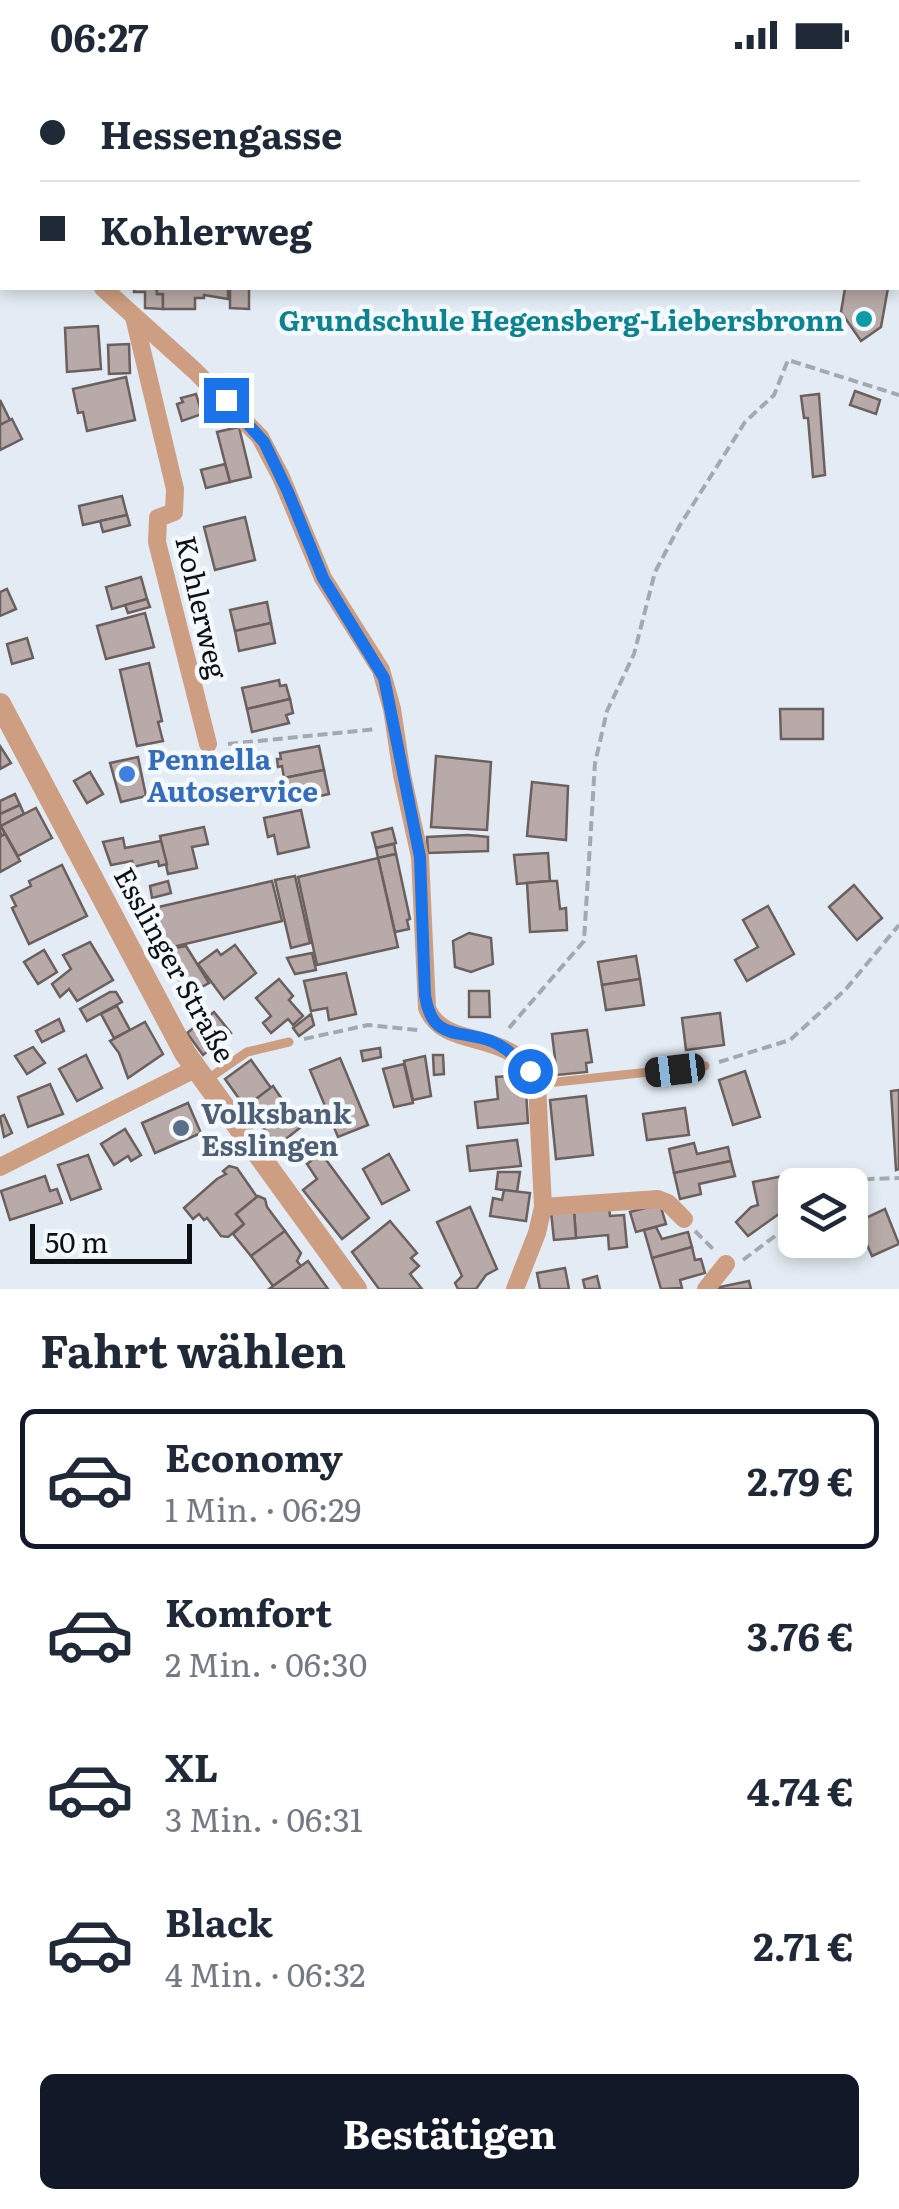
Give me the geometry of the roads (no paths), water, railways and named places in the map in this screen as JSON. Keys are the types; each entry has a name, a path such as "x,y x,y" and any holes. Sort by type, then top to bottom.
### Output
{"street":[{"path":"105,290 226,400 264,442 323,578 381,670 422,870 425,995 430,1016 450,1033 497,1044 530,1071 537,1084 542,1207 537,1233 515,1289"},
{"name":"Kohlerweg","path":"134,316 174,489 174,512 158,520 157,542 208,744"},
{"name":"Esslinger Straße","path":"0,704 180,1044 356,1289"},
{"path":"0,1167 202,1074"},
{"path":"542,1207 658,1199 684,1219"},
{"path":"706,1289 726,1264"}],"lane":[{"path":"202,1074 247,1052 290,1042"},
{"path":"537,1084 704,1066"}],"place":[{"name":"Grundschule Hegensberg-Liebersbronn","path":"864,319"},
{"name":"Pennella Autoservice","path":"127,774"},
{"name":"Volksbank Esslingen","path":"181,1128"}]}
